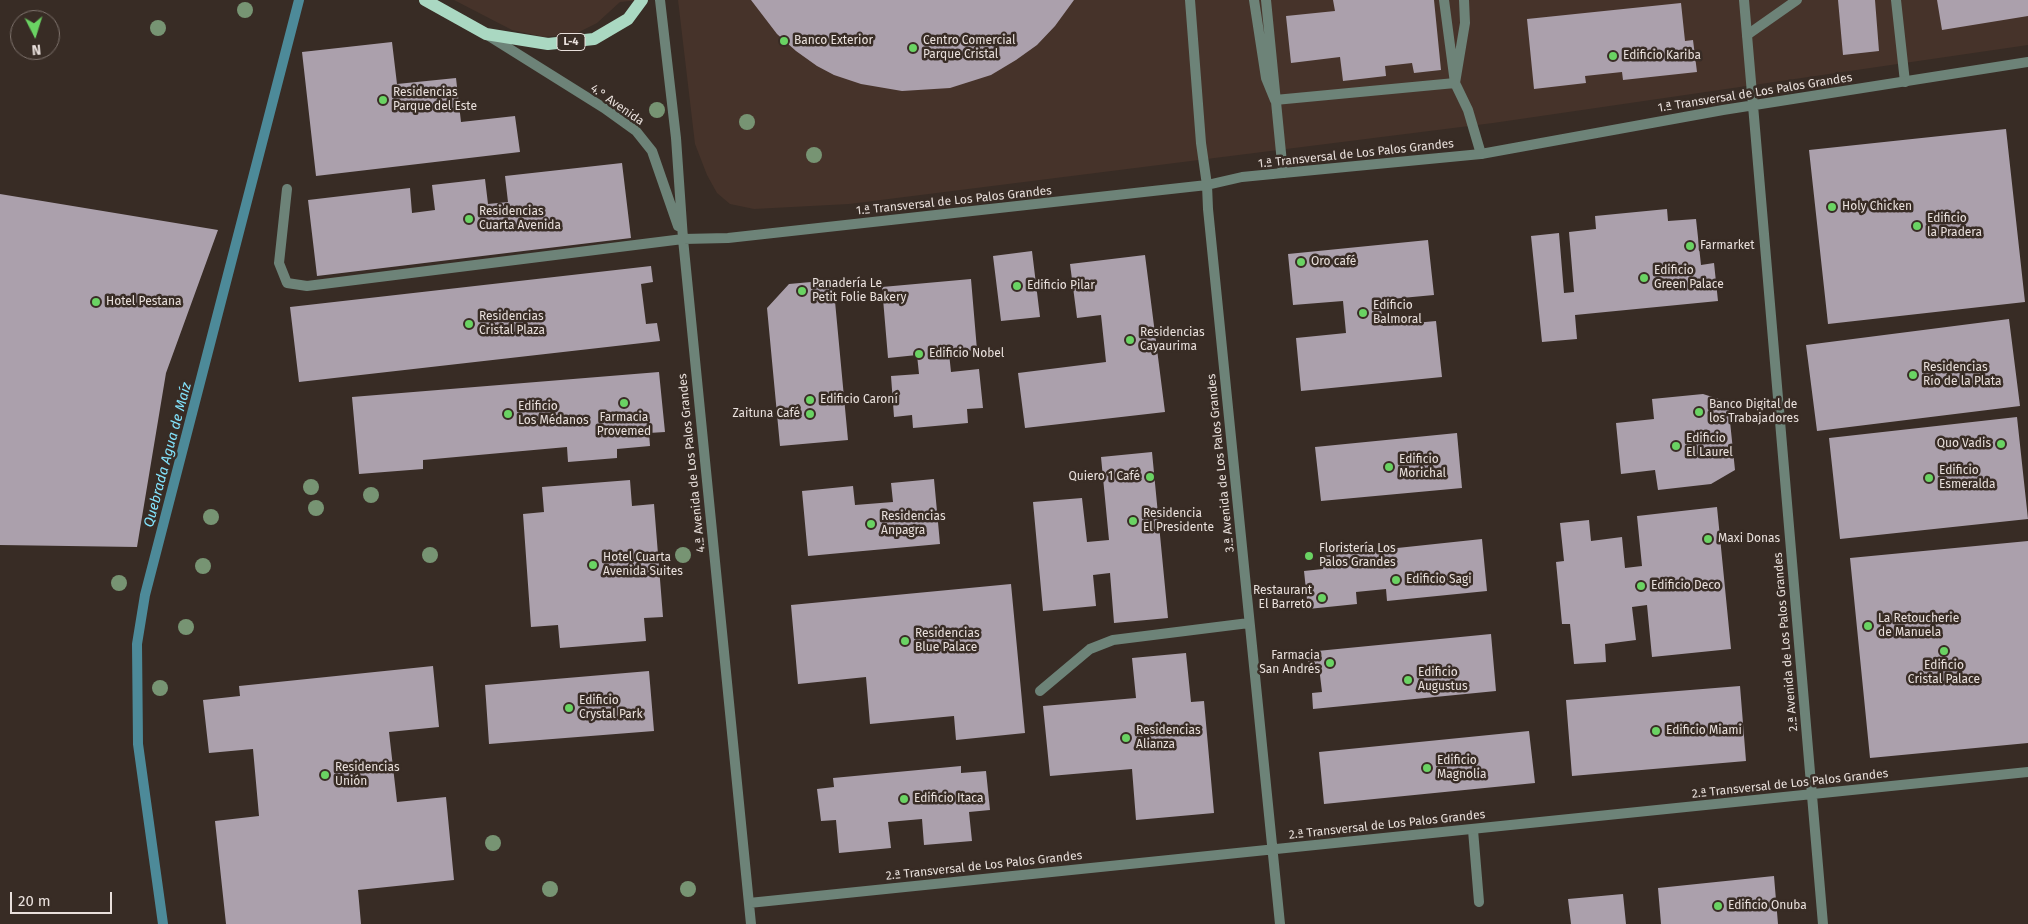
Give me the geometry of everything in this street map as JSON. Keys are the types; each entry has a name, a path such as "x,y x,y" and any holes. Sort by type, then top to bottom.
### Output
{"main road":[{"name":"L-4","path":"425,0 486,34 548,44 594,39 628,19 642,0"}],"street":[{"name":"4.ª Avenida de Los Palos Grandes","path":"660,0 676,138 683,239 751,924"},
{"name":"3.ª Avenida de Los Palos Grandes","path":"1190,0 1201,143 1207,185 1280,924"},
{"path":"1254,0 1266,78 1276,100"},
{"path":"1266,0 1283,172"},
{"path":"1444,0 1455,83 1468,110 1481,154"},
{"path":"1455,83 1465,24 1464,0"},
{"name":"2.ª Avenida de Los Palos Grandes","path":"1744,0 1823,924"},
{"path":"1747,35 1798,0"},
{"path":"1896,0 1905,82"},
{"name":"4.° Avenida","path":"486,34 578,94 604,108 636,131 652,151 683,239"},
{"name":"1.ª Transversal de Los Palos Grandes","path":"287,189 279,263 287,283 306,286 683,239 728,238 1207,185 1242,177 1283,172 1481,154 1724,110 2028,62"},
{"path":"1276,100 1455,83"},
{"path":"1040,691 1090,649 1113,640 1249,623"},
{"name":"2.ª Transversal de Los Palos Grandes","path":"749,903 2028,772"},
{"path":"1473,830 1479,902"}],"shaded area":[{"path":"454,0 640,0 620,2 597,23 575,34 544,37 512,30"},
{"path":"678,0 2028,0 2028,45 1493,123 849,204 754,209 730,204 717,193 707,175 695,144"}],"building":[{"name":"Centro Comercial Parque Cristal","path":"751,0 1074,0 1055,26 1037,45 991,75 950,88 902,91 861,84 834,75 817,66 777,34"},
{"path":"1333,0 1434,0 1441,70 1414,73 1412,63 1385,66 1386,76 1343,81 1340,57 1291,63 1286,16 1335,11"},
{"path":"1838,0 1875,0 1879,51 1843,55"},
{"path":"1937,0 2028,0 2028,16 1942,30"},
{"name":"Edificio Kariba","path":"1681,3 1685,41 1693,40 1697,72 1623,80 1622,72 1585,76 1586,83 1534,89 1527,19"},
{"name":"Residencias Parque del Este","path":"392,42 397,84 456,78 461,122 515,116 520,152 316,176 302,52"},
{"name":"Edificio la Pradera","path":"2006,129 2025,302 1828,324 1809,150"},
{"name":"Residencias Cuarta Avenida","path":"622,163 631,238 317,276 308,200 410,188 412,213 435,210 432,185 485,179 488,204 508,202 505,176"},
{"name":"Hotel Pestana","path":"0,194 218,230 166,373 137,547 0,545"},
{"name":"Edificio Green Palace","path":"1667,209 1668,221 1696,219 1701,265 1714,263 1718,301 1575,315 1577,339 1542,342 1531,236 1559,233 1564,293 1574,292 1569,232 1596,229 1595,216"},
{"name":"Edificio Balmoral","path":"1428,240 1434,295 1380,300 1383,326 1436,321 1442,377 1301,391 1296,338 1346,333 1343,301 1293,305 1288,254"},
{"name":"Edificio Pilar","path":"1032,251 1040,317 1001,321 993,256"},
{"name":"Residencias Cayaurima","path":"1145,255 1165,412 1025,428 1018,373 1106,362 1101,315 1077,318 1070,264"},
{"name":"Residencias Cristal Plaza","path":"651,266 653,282 641,284 646,324 657,323 660,341 299,382 290,307"},
{"name":"Edificio Nobel","path":"971,279 977,350 949,353 951,372 979,369 983,408 967,409 968,423 913,428 912,415 894,417 891,376 919,374 917,355 888,358 882,287"},
{"name":"Edificio Caroní","path":"833,280 848,440 780,446 767,308 789,284"},
{"name":"Residencias Río de la Plata","path":"2009,319 2020,406 1817,431 1806,345"},
{"name":"Edificio Los Médanos","path":"659,372 665,432 649,433 650,446 617,449 617,458 568,462 567,447 423,460 423,469 359,474 352,397"},
{"name":"Edificio El Laurel","path":"1703,394 1728,402 1735,470 1711,484 1658,490 1655,470 1621,474 1616,423 1654,419 1652,399"},
{"name":"Edificio Esmeralda","path":"2017,417 2028,519 1840,539 1829,438"},
{"name":"Edificio Morichal","path":"1457,433 1462,488 1321,501 1315,447"},
{"name":"Residencia El Presidente","path":"1152,452 1168,618 1114,623 1110,573 1093,575 1096,606 1043,611 1033,502 1082,498 1087,542 1109,540 1101,457"},
{"name":"Residencias Anpagra","path":"934,479 940,544 808,556 802,491 853,486 855,505 893,502 891,483"},
{"name":"Hotel Cuarta Avenida Suites","path":"630,480 632,506 654,504 663,617 644,618 646,641 560,648 558,625 531,627 523,514 544,512 542,487"},
{"name":"Edificio Deco","path":"1717,507 1731,649 1652,657 1647,605 1632,607 1636,640 1605,644 1606,662 1574,664 1570,624 1562,624 1556,562 1564,561 1560,523 1589,520 1591,541 1622,537 1625,568 1642,566 1637,516"},
{"name":"Edificio Sagi","path":"1482,539 1487,591 1387,601 1386,589 1356,592 1357,604 1308,609 1304,571 1323,569 1322,556"},
{"name":"Edificio Cristal Palace","path":"2028,541 2028,743 1870,758 1850,558"},
{"name":"Residencias Blue Palace","path":"1011,584 1025,733 956,740 954,716 870,724 866,677 798,684 791,605"},
{"name":"Edificio Augustus","path":"1491,634 1496,691 1313,709 1312,693 1322,692 1319,667 1309,669 1307,652"},
{"name":"Residencias Alianza","path":"1186,653 1191,702 1204,701 1214,813 1136,820 1132,769 1050,776 1043,706 1136,698 1132,658"},
{"name":"Residencias Unión","path":"433,666 439,727 389,732 397,802 446,797 454,880 358,890 361,924 226,924 215,821 259,816 253,749 209,753 203,700 240,696 239,686"},
{"name":"Edificio Crystal Park","path":"649,671 654,731 489,744 485,685"},
{"name":"Edificio Miami","path":"1740,686 1746,761 1572,776 1566,700"},
{"name":"Edificio Magnolia","path":"1529,731 1535,783 1324,804 1319,752"},
{"name":"Edificio Itaca","path":"961,766 961,773 986,771 990,810 969,812 972,841 924,845 922,819 888,822 891,848 839,853 836,820 821,821 817,789 834,787 833,778"},
{"name":"Edificio Onuba","path":"1774,876 1778,924 1661,924 1658,888"},
{"path":"1623,894 1626,924 1571,924 1568,899"}],"waterway":[{"name":"Quebrada Agua de Maíz","path":"163,924 138,744 137,644 145,595 299,0"}],"place":[{"name":"Banco Exterior","path":"784,41"},
{"name":"Centro Comercial Parque Cristal","path":"913,48"},
{"name":"Edificio Kariba","path":"1613,56"},
{"name":"Residencias Parque del Este","path":"383,100"},
{"name":"Holy Chicken","path":"1832,207"},
{"name":"Residencias Cuarta Avenida","path":"469,219"},
{"name":"Edificio la Pradera","path":"1917,226"},
{"name":"Farmarket","path":"1690,246"},
{"name":"Oro café","path":"1301,262"},
{"name":"Edificio Green Palace","path":"1644,278"},
{"name":"Edificio Pilar","path":"1017,286"},
{"name":"Panadería Le Petit Folie Bakery","path":"802,291"},
{"name":"Hotel Pestana","path":"96,302"},
{"name":"Edificio Balmoral","path":"1363,313"},
{"name":"Residencias Cristal Plaza","path":"469,324"},
{"name":"Residencias Cayaurima","path":"1130,340"},
{"name":"Edificio Nobel","path":"919,354"},
{"name":"Residencias Río de la Plata","path":"1913,375"},
{"name":"Edificio Caroní","path":"810,400"},
{"name":"Farmacia Provemed","path":"624,403"},
{"name":"Banco Digital de los Trabajadores","path":"1699,412"},
{"name":"Edificio Los Médanos","path":"508,414"},
{"name":"Zaituna Café","path":"810,414"},
{"name":"Quo Vadis","path":"2001,444"},
{"name":"Edificio El Laurel","path":"1676,446"},
{"name":"Edificio Morichal","path":"1389,467"},
{"name":"Quiero 1 Café","path":"1150,477"},
{"name":"Edificio Esmeralda","path":"1929,478"},
{"name":"Residencia El Presidente","path":"1133,521"},
{"name":"Residencias Anpagra","path":"871,524"},
{"name":"Maxi Donas","path":"1708,539"},
{"name":"Floristería Los Palos Grandes","path":"1309,556"},
{"name":"Hotel Cuarta Avenida Suites","path":"593,565"},
{"name":"Edificio Sagi","path":"1396,580"},
{"name":"Edificio Deco","path":"1641,586"},
{"name":"Restaurant El Barreto","path":"1322,598"},
{"name":"La Retoucherie de Manuela","path":"1868,626"},
{"name":"Residencias Blue Palace","path":"905,641"},
{"name":"Edificio Cristal Palace","path":"1944,651"},
{"name":"Farmacia San Andrés","path":"1330,663"},
{"name":"Edificio Augustus","path":"1408,680"},
{"name":"Edificio Crystal Park","path":"569,708"},
{"name":"Edificio Miami","path":"1656,731"},
{"name":"Residencias Alianza","path":"1126,738"},
{"name":"Edificio Magnolia","path":"1427,768"},
{"name":"Residencias Unión","path":"325,775"},
{"name":"Edificio Itaca","path":"904,799"},
{"name":"Edificio Onuba","path":"1718,906"}]}
